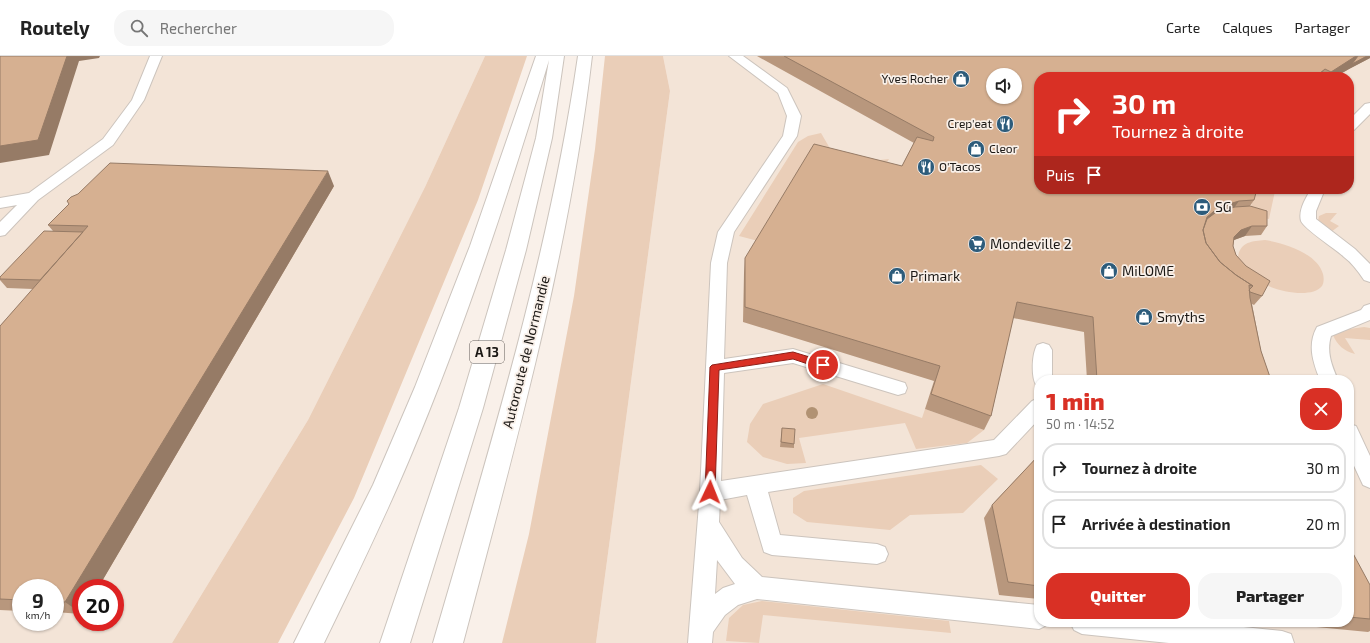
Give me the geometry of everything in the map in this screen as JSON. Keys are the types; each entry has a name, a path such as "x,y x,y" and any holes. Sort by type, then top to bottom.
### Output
{"highway":[{"path":"309,643 359,541 408,434 450,328 494,206 543,56"},
{"name":"A 13","path":"395,643 472,408 516,250 544,138 557,56"},
{"name":"Autoroute de Normandie","path":"448,643 511,416 546,269 570,156 585,56"}],"lane":[{"path":"0,231 33,198 108,142 138,100 156,56"},
{"path":"700,635 710,492 719,264 726,232 790,136 794,116 783,91 736,56"},
{"path":"1354,122 1370,107"},
{"path":"1316,194 1308,211 1309,221 1323,234 1364,265 1370,276"},
{"path":"0,203 33,198"},
{"path":"1327,375 1321,360 1319,343 1323,332 1369,314 1370,310"},
{"path":"1043,350 1043,375"},
{"path":"715,367 793,356 898,388"},
{"path":"710,492 999,448 1034,411"},
{"path":"1354,443 1370,479"},
{"path":"755,485 772,546 877,554"},
{"path":"708,523 728,559 742,576 757,588"},
{"path":"700,635 717,607 731,596 757,588 1034,617"},
{"path":"1130,627 1282,643"}],"shaded area":[{"path":"0,56 485,56 425,187 308,420 172,643 0,643"},
{"path":"485,56 527,56 478,200 354,498 278,643 172,643 308,420 425,187"},
{"path":"605,56 663,56 670,91 596,643 502,643 529,534 574,296 595,149"},
{"name":"Mondeville 2","path":"663,56 1370,56 1370,643 596,643 670,91"},
{"path":"821,133 835,157 880,160 889,159 879,176 762,242 739,236 798,142 808,136"},
{"path":"1254,194 1274,194 1269,219 1249,215"},
{"path":"1326,213 1337,213 1330,221 1339,226 1331,232 1323,228 1318,221 1319,216"},
{"path":"1265,240 1299,250 1314,260 1320,267 1323,274 1324,280 1322,286 1317,290 1301,293 1274,288 1261,282 1238,257 1241,248 1247,243"},
{"path":"1364,327 1370,328 1370,340 1345,338 1355,354 1341,347 1333,335 1342,330"},
{"path":"823,384 922,418 925,409 984,430 967,443 916,449 905,423 799,438 806,463 787,464 763,457 747,442 750,424 763,404"},
{"path":"981,465 998,479 963,513 910,515 890,530 807,522 793,513 793,498 804,491"},
{"path":"762,601 949,621 951,633 763,615 759,643 726,641 729,618 743,605"}],"building":[{"path":"0,56 67,56 38,140 0,146"},
{"name":"Mondeville 2","path":"784,56 1356,56 1331,72 1325,69 1321,72 1034,72 1034,194 1256,194 1254,200 1239,201 1219,207 1207,217 1203,230 1206,243 1220,262 1253,286 1249,285 1250,298 1261,351 1269,375 1097,375 1093,317 1017,302 991,416 931,394 940,366 745,307 745,258 814,144 902,166 917,137 933,141 934,137"},
{"path":"1358,56 1367,56 1352,64"},
{"path":"110,163 328,171 79,579 72,579 72,591 65,602 64,579 12,579 12,600 0,599 0,326 88,226 48,225 69,204 67,201 71,197 78,194"},
{"path":"1250,206 1267,211 1267,226 1252,226 1241,230 1234,237 1233,246 1236,255 1246,266 1270,281 1262,296 1250,292 1249,290 1253,286 1220,262 1206,243 1203,230 1207,219 1215,213 1235,207"},
{"path":"44,231 83,232 40,280 0,279 0,277"},
{"path":"782,428 795,429 794,444 781,442"},
{"path":"1034,460 1034,585 1008,582 992,505"},
{"path":"1354,555 1370,585 1370,619 1354,617"}],"place":[{"name":"Yves Rocher","path":"961,79"},
{"name":"Crep'eat","path":"1005,124"},
{"name":"Cleor","path":"976,149"},
{"name":"O'Tacos","path":"926,167"},
{"name":"SG","path":"1202,207"},
{"name":"Mondeville 2","path":"977,244"},
{"name":"MiLOME","path":"1109,271"},
{"name":"Primark","path":"897,276"},
{"name":"Smyths","path":"1144,317"}],"route":[{"path":"710,492 715,367 793,356 823,365"}]}
